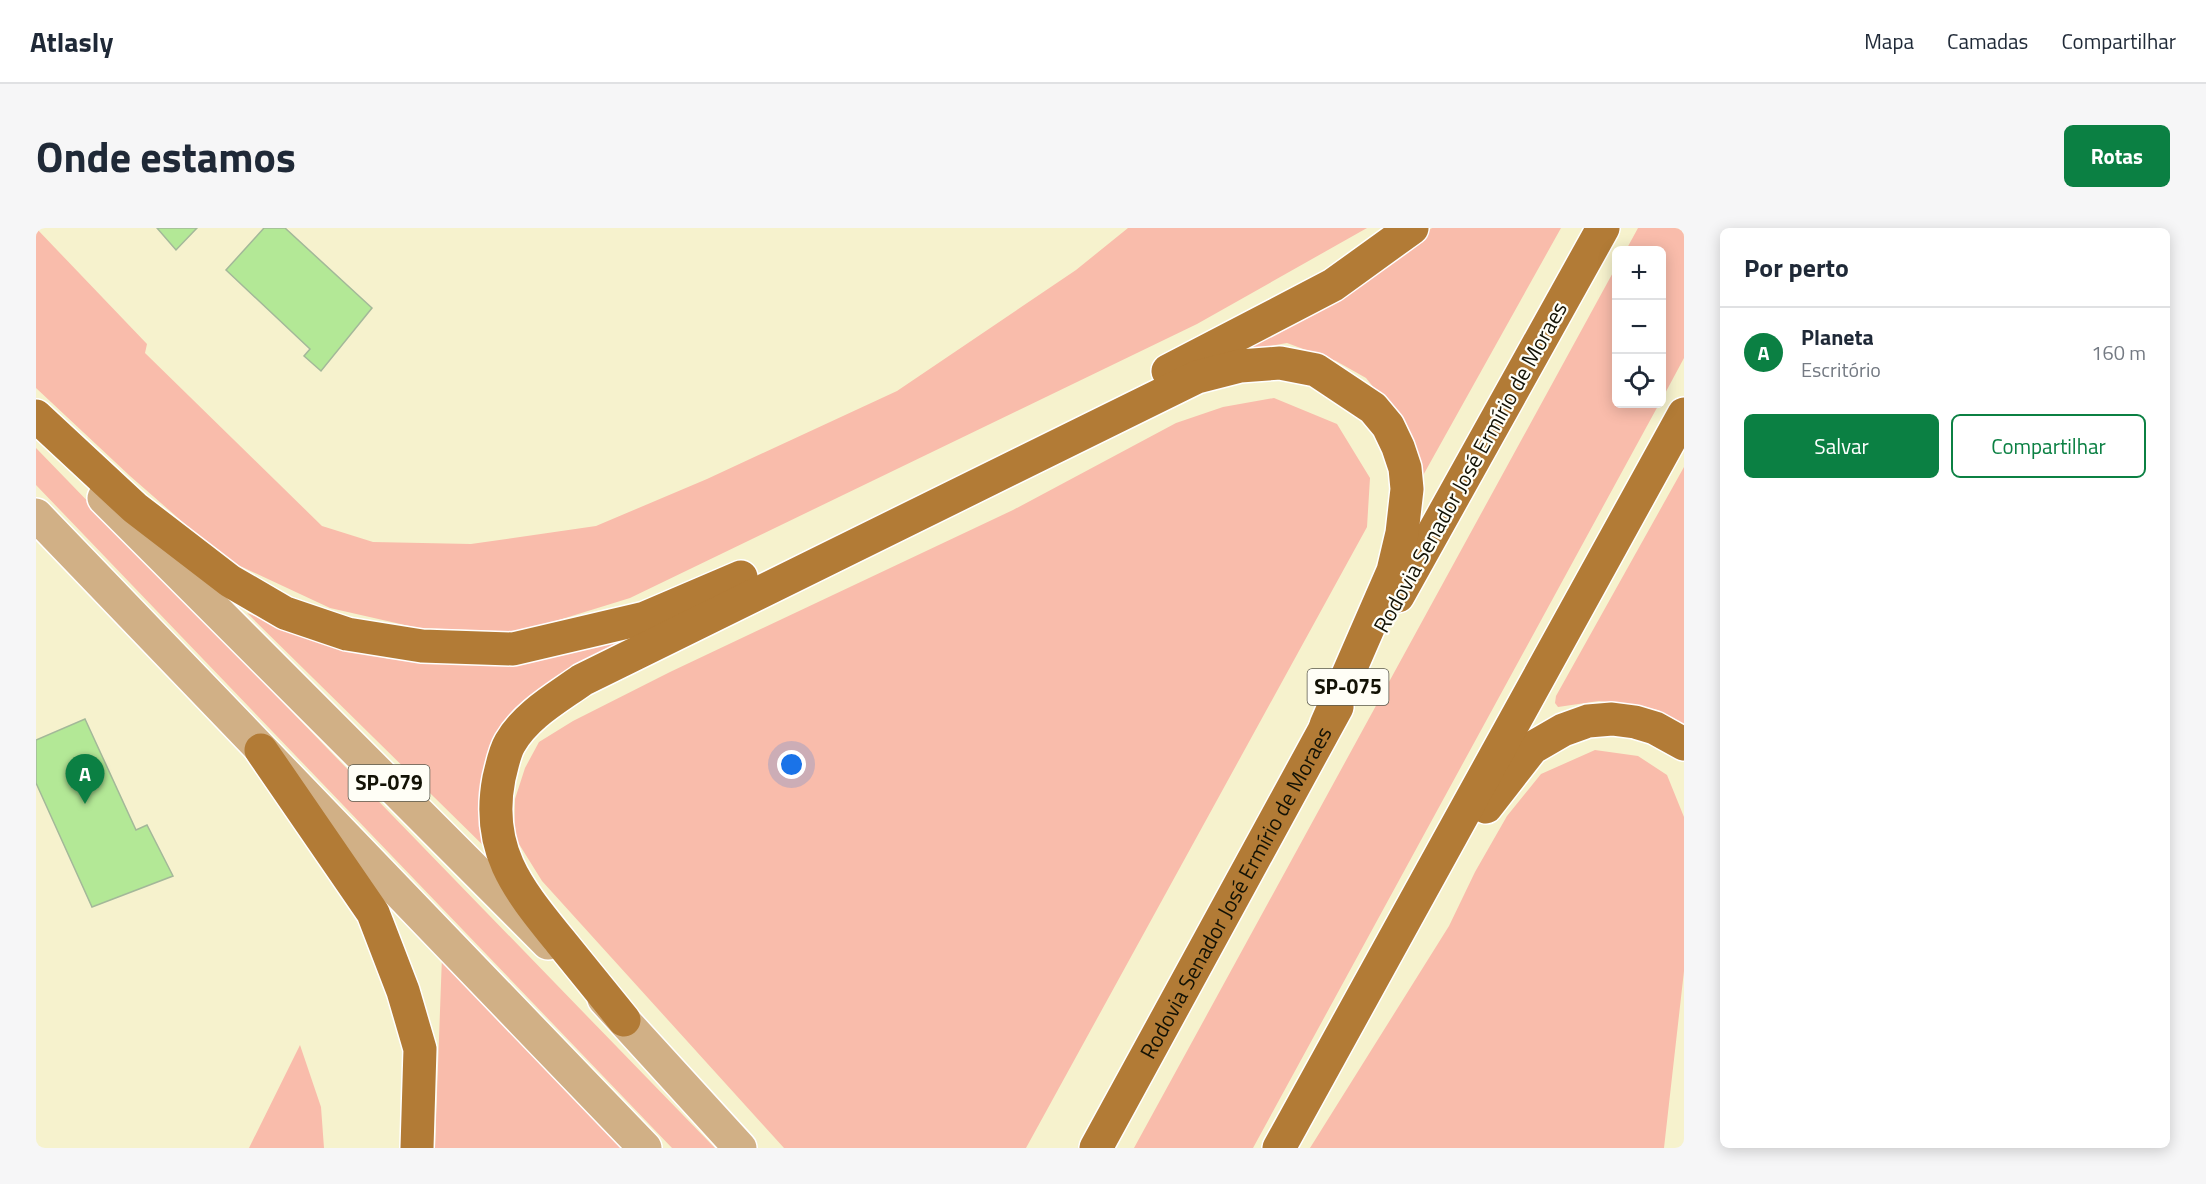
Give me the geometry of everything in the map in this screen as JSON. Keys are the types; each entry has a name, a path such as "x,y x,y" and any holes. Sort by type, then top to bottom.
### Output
{"highway":[{"path":"36,418 135,508 230,581 285,613 347,634 422,646 513,649 645,618 829,540 1160,375 1333,285 1412,228"},
{"name":"Rodovia Senador José Ermírio de Moraes","path":"1096,1148 1326,726 1603,228"},
{"path":"624,1020 526,899 509,872 498,839 495,800 502,767 510,743 536,713 582,680 650,645 1197,377 1240,366 1280,363 1316,370 1373,408 1388,426 1398,447 1405,468 1407,489 1402,533 1393,572 1326,726"},
{"path":"1279,1148 1684,414"},
{"path":"1399,928 1512,771 1532,748 1571,727 1588,721 1612,719 1655,728 1684,744"},
{"path":"261,750 373,913 403,992 420,1049 417,1148"}],"main road":[{"name":"SP-079","path":"36,418 96,490 624,1020 740,1148"},
{"name":"SP-079","path":"36,515 645,1148"}],"shaded area":[{"path":"36,228 147,344 145,353 322,526 373,542 471,544 596,526 707,479 897,391 1076,270 1128,228 1367,228 1197,324 630,598 520,632 418,628 330,608 225,559 130,476 36,388"},
{"path":"1432,228 1561,228 1416,488 1396,415 1366,378 1336,361 1287,343 1221,355 1325,302"},
{"path":"1638,228 1684,228 1684,358 1666,392 1666,246 1628,246"},
{"path":"1612,274 1612,408 1657,408 1253,1148 1134,1148"},
{"path":"1274,398 1337,424 1370,478 1367,527 1026,1148 784,1148 542,881 514,836 515,799 525,768 539,742 573,721 670,672 1013,510 1176,423 1223,407"},
{"path":"36,448 715,1148 672,1148 36,485"},
{"path":"1684,467 1684,728 1658,710 1599,701 1558,707 1555,703 1556,696"},
{"path":"247,613 315,637 389,659 462,662 666,620 498,740 496,858"},
{"path":"1595,750 1638,756 1667,775 1684,817 1684,971 1664,1148 1310,1148 1449,926 1475,872 1507,816 1541,774"},
{"path":"442,956 637,1148 435,1148"},
{"path":"300,1045 321,1107 324,1148 249,1148"}],"building":[{"path":"157,228 197,228 176,250"},
{"path":"264,228 285,228 372,308 321,371 304,356 310,349 226,270"},
{"path":"85,719 136,830 147,825 173,876 92,907 36,783 36,740"}],"place":[{"name":"Planeta","path":"85,804"}]}
